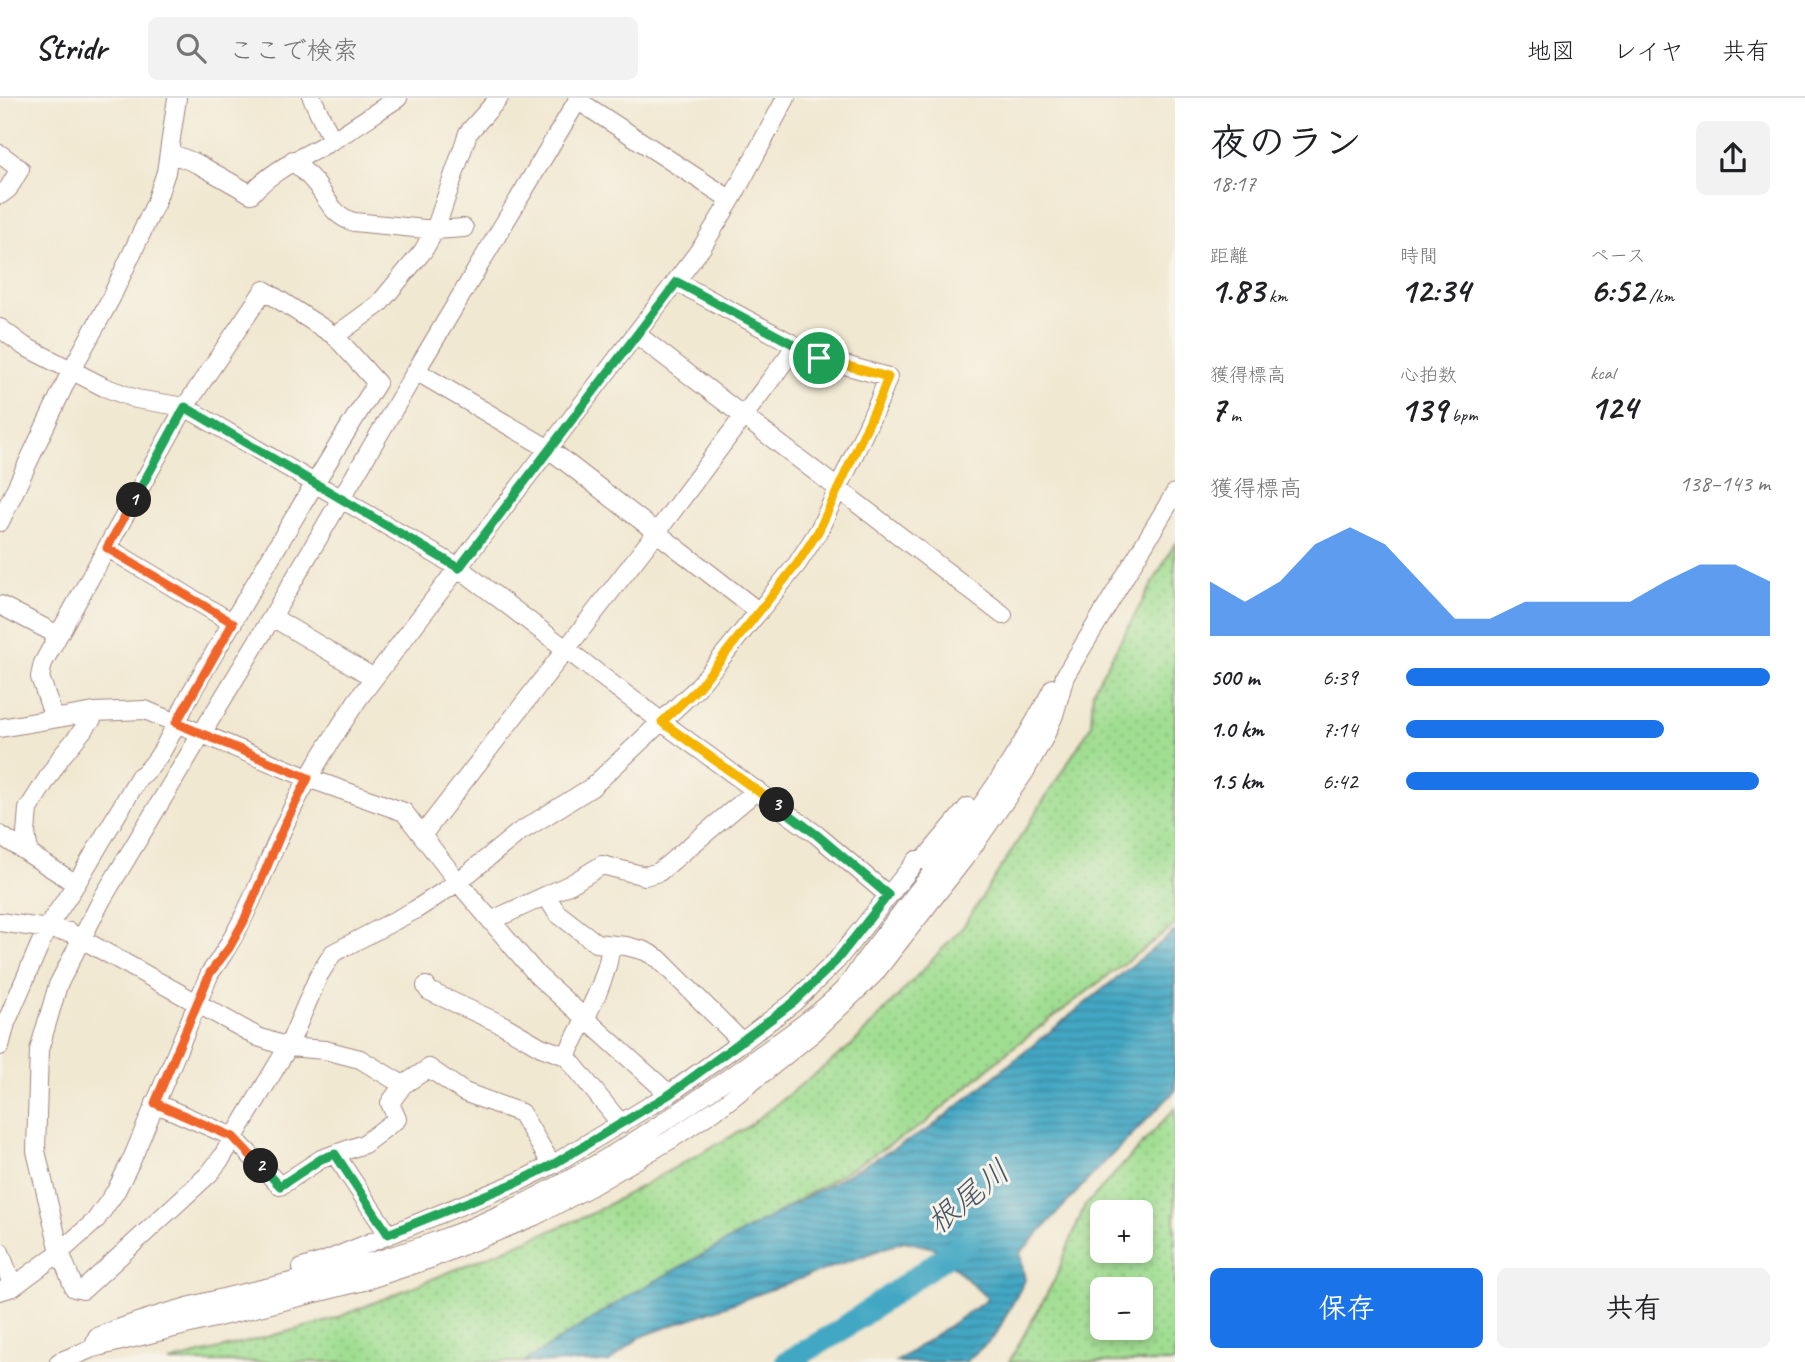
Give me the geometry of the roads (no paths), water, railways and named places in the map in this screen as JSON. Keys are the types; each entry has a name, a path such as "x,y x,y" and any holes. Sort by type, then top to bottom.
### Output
{"street":[{"path":"0,522 72,369 110,300 156,202 166,173 177,98"},
{"path":"312,98 332,141"},
{"path":"170,153 198,164 251,194 262,181 293,160 332,141 398,98"},
{"path":"335,336 379,304 423,251 435,230 468,134 499,98"},
{"path":"0,1252 6,1289 60,1252 95,1221 116,1191 210,973 229,948 244,921 285,824 308,778 358,699 677,282 731,200 786,98"},
{"path":"677,282 819,358 888,377 819,530 797,564 698,688 592,787 518,833 458,881 415,910 333,953 319,975 288,1047 209,1174 83,1290 74,1288 60,1252 36,1151 39,1051 58,985 102,899 578,99 731,200"},
{"path":"0,154 20,169 8,189 0,195"},
{"path":"293,160 342,218 354,222 435,230 464,228"},
{"path":"0,1046 6,1023 47,928 139,777 150,770 314,482 377,383 335,336 264,290 185,407 43,663 40,677 54,718"},
{"path":"0,328 24,346 104,387 136,399 185,407 459,568 817,835 888,895"},
{"path":"636,334 1003,615"},
{"path":"423,834 656,533 796,346"},
{"path":"416,371 549,449 759,612"},
{"path":"59,1362 93,1348 364,1281 430,1259 535,1216 670,1140 724,1104 813,1033 874,974 917,921 1024,773 1054,715 1065,676 1175,493"},
{"path":"107,548 233,623"},
{"path":"0,605 58,635"},
{"path":"272,617 374,678"},
{"path":"93,1348 97,1337 134,1322 213,1299 358,1266 439,1240 504,1213 583,1172 682,1112 757,1058 844,989 955,844 1038,719 1057,680 1065,676"},
{"path":"0,728 94,712 145,710 308,778 404,812 538,976 670,1094"},
{"path":"29,853 26,833 28,809 61,757 92,719 94,712"},
{"path":"266,1288 276,1276 325,1261 518,1182 552,1165 670,1094 794,1002 836,961 917,860 924,860 988,783 998,781"},
{"path":"493,922 547,897 602,864 645,876 659,872 757,790"},
{"path":"0,835 76,884"},
{"path":"547,897 558,913 596,943 626,946 645,951 659,959 742,1042"},
{"path":"0,922 69,932 258,1037 288,1047 325,1050 360,1059 403,1085"},
{"path":"566,1056 611,957 610,946"},
{"path":"426,986 429,991 503,1025 541,1047 566,1056 621,1124"},
{"path":"155,1103 233,1137 280,1186 321,1159 364,1144 397,1119 390,1103 403,1085 429,1068 464,1093 521,1113 552,1165"},
{"path":"335,1154 388,1234"}],"water":[{"path":"1175,931 1175,1091 1020,1253 1025,1280 995,1336 965,1362 896,1362 988,1299 934,1248 904,1241 640,1337 609,1362 524,1362 628,1296 929,1129"}],"waterway":[{"name":"根尾川","path":"787,1362 838,1332 969,1240"}]}
